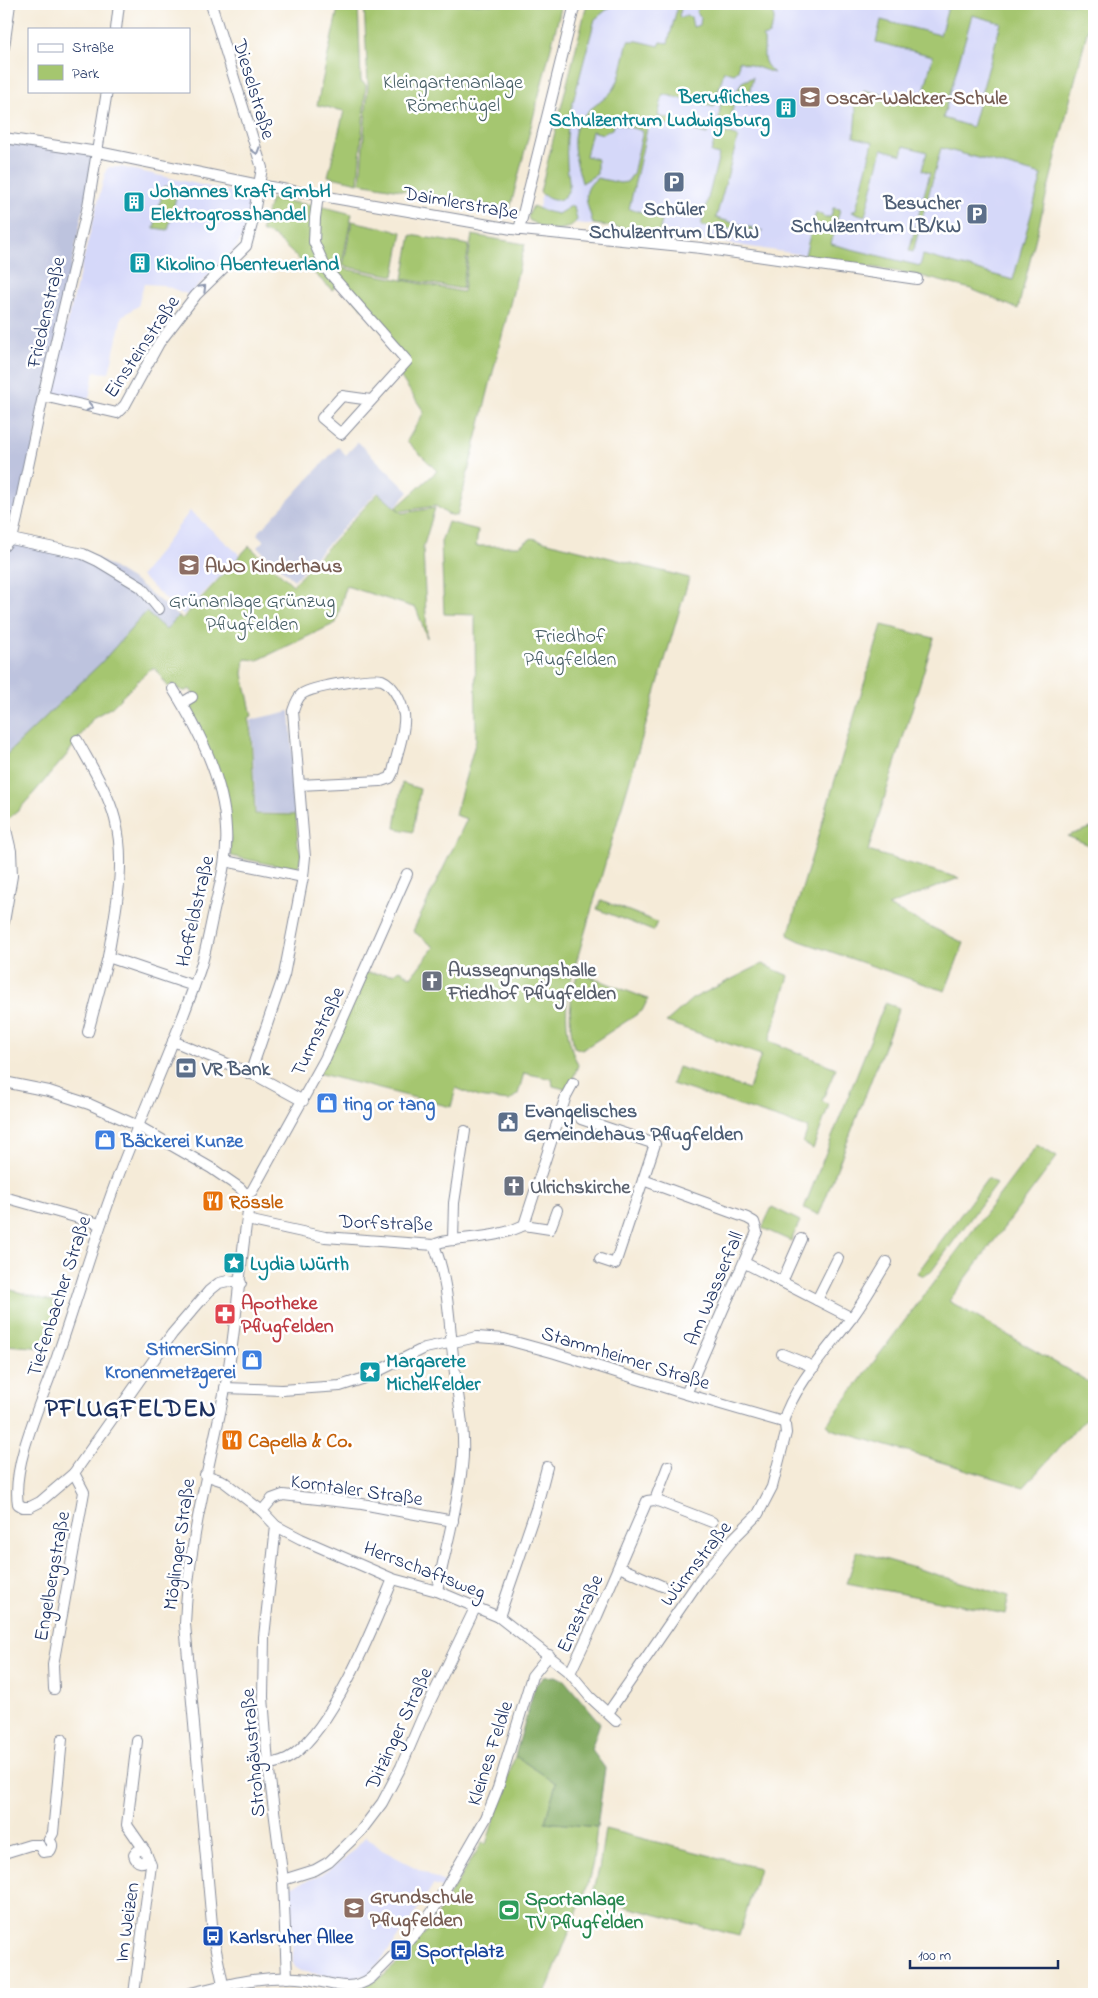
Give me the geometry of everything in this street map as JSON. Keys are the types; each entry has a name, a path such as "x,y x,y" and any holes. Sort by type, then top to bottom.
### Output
{"street":[{"path":"4,47 10,4"},
{"path":"116,28 119,4"},
{"name":"Dieselstraße","path":"211,4 262,168 259,185"},
{"path":"519,230 575,4"},
{"name":"Friedenstraße","path":"8,542 88,206 107,92"},
{"name":"Daimlerstraße","path":"4,138 98,152 259,185 519,230 701,248 916,280"},
{"name":"Einsteinstraße","path":"43,396 116,413 125,405 159,343 196,294 246,246 259,185"},
{"path":"318,195 314,242 326,269 407,361 341,434 322,418 342,396 371,400"},
{"path":"8,542 83,554 98,560 141,587 159,608"},
{"path":"250,1074 284,975 303,877 305,857 299,786 293,711 296,701 302,694 314,689 371,679 382,680 399,699 404,716 404,724 390,778 381,781 299,786"},
{"name":"Hoffeldstraße","path":"138,1126 194,986 204,956 225,861 227,831 218,784 191,718 173,689"},
{"path":"182,703 192,697"},
{"path":"77,740 115,818 121,854 108,956 88,1032"},
{"path":"4,821 11,852 12,876 4,922"},
{"path":"225,861 303,877"},
{"name":"Turmstraße","path":"246,1195 252,1191 303,1101 341,1025 408,874"},
{"path":"108,956 194,986"},
{"path":"172,1041 250,1074 303,1101"},
{"path":"4,1082 90,1104 138,1126 211,1168 240,1188 246,1195"},
{"path":"557,1210 550,1229 524,1225 566,1096 573,1083"},
{"path":"580,1119 655,1144 615,1264 600,1259"},
{"name":"Tiefenbacher Straße","path":"74,1473 40,1502 30,1507 23,1507 18,1504 17,1497 24,1451 59,1352 100,1224 138,1126"},
{"path":"453,1240 454,1203 465,1132"},
{"name":"Am Wasserfall","path":"643,1180 748,1218 754,1222 757,1232 686,1394"},
{"name":"Möglinger Straße","path":"224,1990 213,1936 185,1624 188,1576 205,1475 225,1388 240,1283 249,1205 246,1195"},
{"path":"4,1197 100,1224"},
{"name":"Dorfstraße","path":"247,1220 325,1237 434,1245 442,1241 505,1232 524,1225"},
{"path":"782,1282 801,1239"},
{"path":"434,1245 441,1261 453,1341 454,1371 462,1424 463,1451 453,1521 437,1591"},
{"path":"818,1300 838,1258"},
{"name":"Würmstraße","path":"608,1713 701,1578 734,1538 758,1514 772,1487 786,1434 784,1423 793,1399 814,1367 852,1318 888,1262"},
{"path":"744,1263 852,1318"},
{"path":"74,1473 172,1334 210,1291 219,1284 228,1281 240,1283"},
{"name":"Stammheimer Straße","path":"225,1388 282,1390 340,1386 369,1376 425,1348 477,1337 504,1339 555,1352 784,1423"},
{"path":"782,1354 814,1367"},
{"name":"Enzstraße","path":"570,1673 619,1567 646,1501 655,1500 668,1466"},
{"path":"499,1617 536,1509 547,1467"},
{"name":"Engelbergstraße","path":"54,1689 53,1665 84,1492 74,1473"},
{"name":"Herrschaftsweg","path":"205,1475 223,1481 262,1511 276,1526 301,1539 394,1579 437,1591 499,1617 570,1673 590,1697 616,1721"},
{"name":"Korntaler Straße","path":"262,1511 272,1500 283,1495 362,1504 453,1521"},
{"path":"655,1500 712,1522"},
{"name":"Strohgäustraße","path":"276,1526 264,1637 263,1696 268,1764 283,1880 287,1978"},
{"name":"Enzstraße","path":"619,1567 662,1586"},
{"path":"268,1764 280,1762 293,1755 309,1739 328,1714 351,1672 394,1579"},
{"name":"Ditzinger Straße","path":"283,1880 315,1870 329,1862 360,1832 382,1803 402,1767 422,1718 476,1606"},
{"name":"Kleines Feldle","path":"224,1990 287,1978 305,1979 345,1987 363,1984 383,1967 417,1932 432,1912 486,1818 498,1788 532,1676 549,1655"},
{"path":"4,1853 30,1845 39,1846 43,1839 49,1840 53,1833 62,1739"},
{"name":"Im Weizen","path":"134,1994 151,1865 146,1853 127,1825 137,1741"},
{"path":"186,1994 224,1990"}],"shaded area":[{"path":"588,4 1094,4 1018,309 971,289 921,276 805,255 614,227 536,219"},
{"path":"4,136 96,149 15,536 89,553 138,583 178,616 166,630 146,612 101,663 4,757"},
{"path":"109,167 121,167 246,195 251,207 247,226 237,247 189,295 163,285 144,284 138,306 122,316 109,373 94,372 89,399 49,394 106,170"},
{"path":"358,442 409,492 395,507 377,492 294,580 257,547 264,541 257,534 338,447 346,455"},
{"name":"AWO Kinderhaus","path":"190,511 240,555 183,615 141,576"},
{"path":"290,711 297,814 256,813 250,720"},
{"name":"Grundschule Pflugfelden","path":"366,1836 382,1850 445,1883 442,1888 433,1885 410,1922 378,1964 367,1975 348,1979 300,1971 293,1962 290,1887 319,1876 345,1859"}],"green space":[{"path":"339,4 358,4 361,81 366,85 358,183 328,176 344,111 317,105"},
{"name":"Kleingartenanlage Römerhügel","path":"364,4 562,4 510,209 360,183 368,85"},
{"path":"587,4 614,4 595,19 569,117 567,167 569,188 562,198 555,200 547,198 540,192"},
{"path":"696,4 773,4 774,21 769,35 762,37 764,40 765,61 774,73 739,61 738,71 734,74 724,71 714,107 663,94 658,116 708,128 707,134 649,120 629,209 663,217 659,233 593,224 586,199 588,188 597,178 620,183 627,182 633,174 643,131 614,123 612,129 603,134 592,131 586,156 597,159 597,174 582,183 574,149 575,132 578,124 587,112 606,97 616,86 628,41 638,41 659,46 661,42 668,43 678,5 681,9 679,16 681,18 685,16 691,17 693,27 700,25 701,17 696,12 700,7"},
{"path":"949,4 1094,4 1018,309 971,289 921,276 805,255 816,212 825,217 831,217 833,208 840,209 831,244 920,266 923,255 1013,280 1042,175 941,148 913,252 909,251 930,173 922,170 927,152 904,146 902,155 882,149 865,216 852,212 856,209 873,142 854,137 856,111 851,99 857,95 863,95 864,90 921,104 933,56 876,42 881,20 940,35","holes":["972,15 1001,23 972,127 943,118"]},
{"path":"753,77 746,106 739,102 737,91 742,82"},
{"path":"721,100 734,103 728,129 718,127"},
{"path":"717,130 738,137 716,218 763,231 701,226 719,155 711,153"},
{"path":"164,186 178,189 168,230 154,228"},
{"path":"271,199 324,207 352,214 341,268 463,292 472,235 525,244 457,516 447,514 436,506 401,511 396,508 437,471 407,441 424,412 398,373 409,362 340,283 332,290 274,236 261,231"},
{"path":"533,206 558,214 574,206 577,220 567,228 554,229 540,226 529,220 528,215"},
{"path":"352,221 402,232 394,276 343,266"},
{"path":"411,235 469,245 462,289 403,279"},
{"name":"Grünanlage Grünzug Pflugfelden","path":"378,493 402,513 435,508 423,548 427,638 416,608 346,586 336,623 258,660 245,659 243,674 252,716 248,718 251,733 255,814 296,815 298,845 302,854 297,870 231,856 229,816 205,741 189,704 196,698 190,689 183,691 173,684 168,687 155,668 149,670 112,707 94,717 66,756 18,811 4,822 4,757 101,663 146,612 166,630 178,616 182,619 249,546 293,585"},
{"name":"Friedhof Pflugfelden","path":"448,522 478,530 476,546 519,546 532,538 689,578 568,990 567,1028 578,1065 569,1090 553,1086 552,1079 524,1073 518,1094 509,1101 478,1097 456,1088 451,1107 317,1073 364,973 393,974 400,970 411,977 434,947 413,931 467,819 455,815 476,740 475,615 444,614 441,542"},
{"path":"882,625 934,638 868,851 959,878 888,906 964,943 945,991 800,941 788,935"},
{"path":"402,783 420,789 413,832 395,828"},
{"path":"1094,827 1094,847 1067,836"},
{"path":"601,900 657,922 653,931 597,909"},
{"path":"762,964 789,976 769,1041 836,1068 822,1101 829,1105 813,1149 803,1143 808,1128 672,1084 678,1067 749,1089 761,1055 666,1022 692,999"},
{"path":"578,972 648,999 642,1011 582,1050 574,1047 570,1018 571,1000"},
{"path":"885,1003 899,1008 819,1215 804,1208"},
{"path":"1037,1145 1057,1157 949,1301 1094,1385 1094,1409 1024,1487 831,1429 827,1424"},
{"path":"988,1178 996,1184 931,1272 923,1276 917,1273"},
{"path":"772,1207 800,1221 791,1241 762,1228"},
{"path":"4,1288 62,1304 47,1348 4,1345"},
{"path":"857,1551 1009,1596 1005,1614 847,1583"},
{"path":"556,1676 564,1680 600,1723 591,1749 605,1768 597,1827 545,1822 556,1783 515,1756 535,1686 543,1677"},
{"name":"Sportanlage TV Pflugfelden","path":"515,1756 556,1783 545,1822 597,1827 593,1862 587,1887 545,1994 350,1994 383,1976 409,1953 425,1933 482,1843 486,1844"},
{"path":"605,1829 759,1868 739,1936 592,1898 599,1869"}],"place":[{"name":"Oscar-Walcker-Schule","path":"810,97"},
{"name":"Berufliches Schulzentrum Ludwigsburg","path":"786,108"},
{"name":"Schüler Schulzentrum LB/KW","path":"674,182"},
{"name":"Johannes Kraft GmbH Elektrogrosshandel","path":"134,202"},
{"name":"Besucher Schulzentrum LB/KW","path":"977,214"},
{"name":"Kikolino Abenteuerland","path":"140,263"},
{"name":"AWO Kinderhaus","path":"189,565"},
{"name":"Aussegnungshalle Friedhof Pflugfelden","path":"432,981"},
{"name":"VR Bank","path":"186,1068"},
{"name":"ting or tang","path":"327,1103"},
{"name":"Evangelisches Gemeindehaus Pflugfelden","path":"508,1122"},
{"name":"Bäckerei Kunze","path":"105,1140"},
{"name":"Ulrichskirche","path":"514,1186"},
{"name":"Rössle","path":"213,1201"},
{"name":"Lydia Würth","path":"234,1263"},
{"name":"Apotheke Pflugfelden","path":"225,1314"},
{"name":"StirnerSinn Kronenmetzgerei","path":"252,1360"},
{"name":"Margarete Michelfelder","path":"370,1372"},
{"name":"Capella & Co.","path":"232,1440"},
{"name":"Grundschule Pflugfelden","path":"354,1908"},
{"name":"Sportanlage TV Pflugfelden","path":"509,1910"},
{"name":"Karlsruher Allee","path":"213,1936"},
{"name":"Sportplatz","path":"401,1950"}],"district":[{"name":"PFLUGFELDEN","path":"131,1407"}]}
